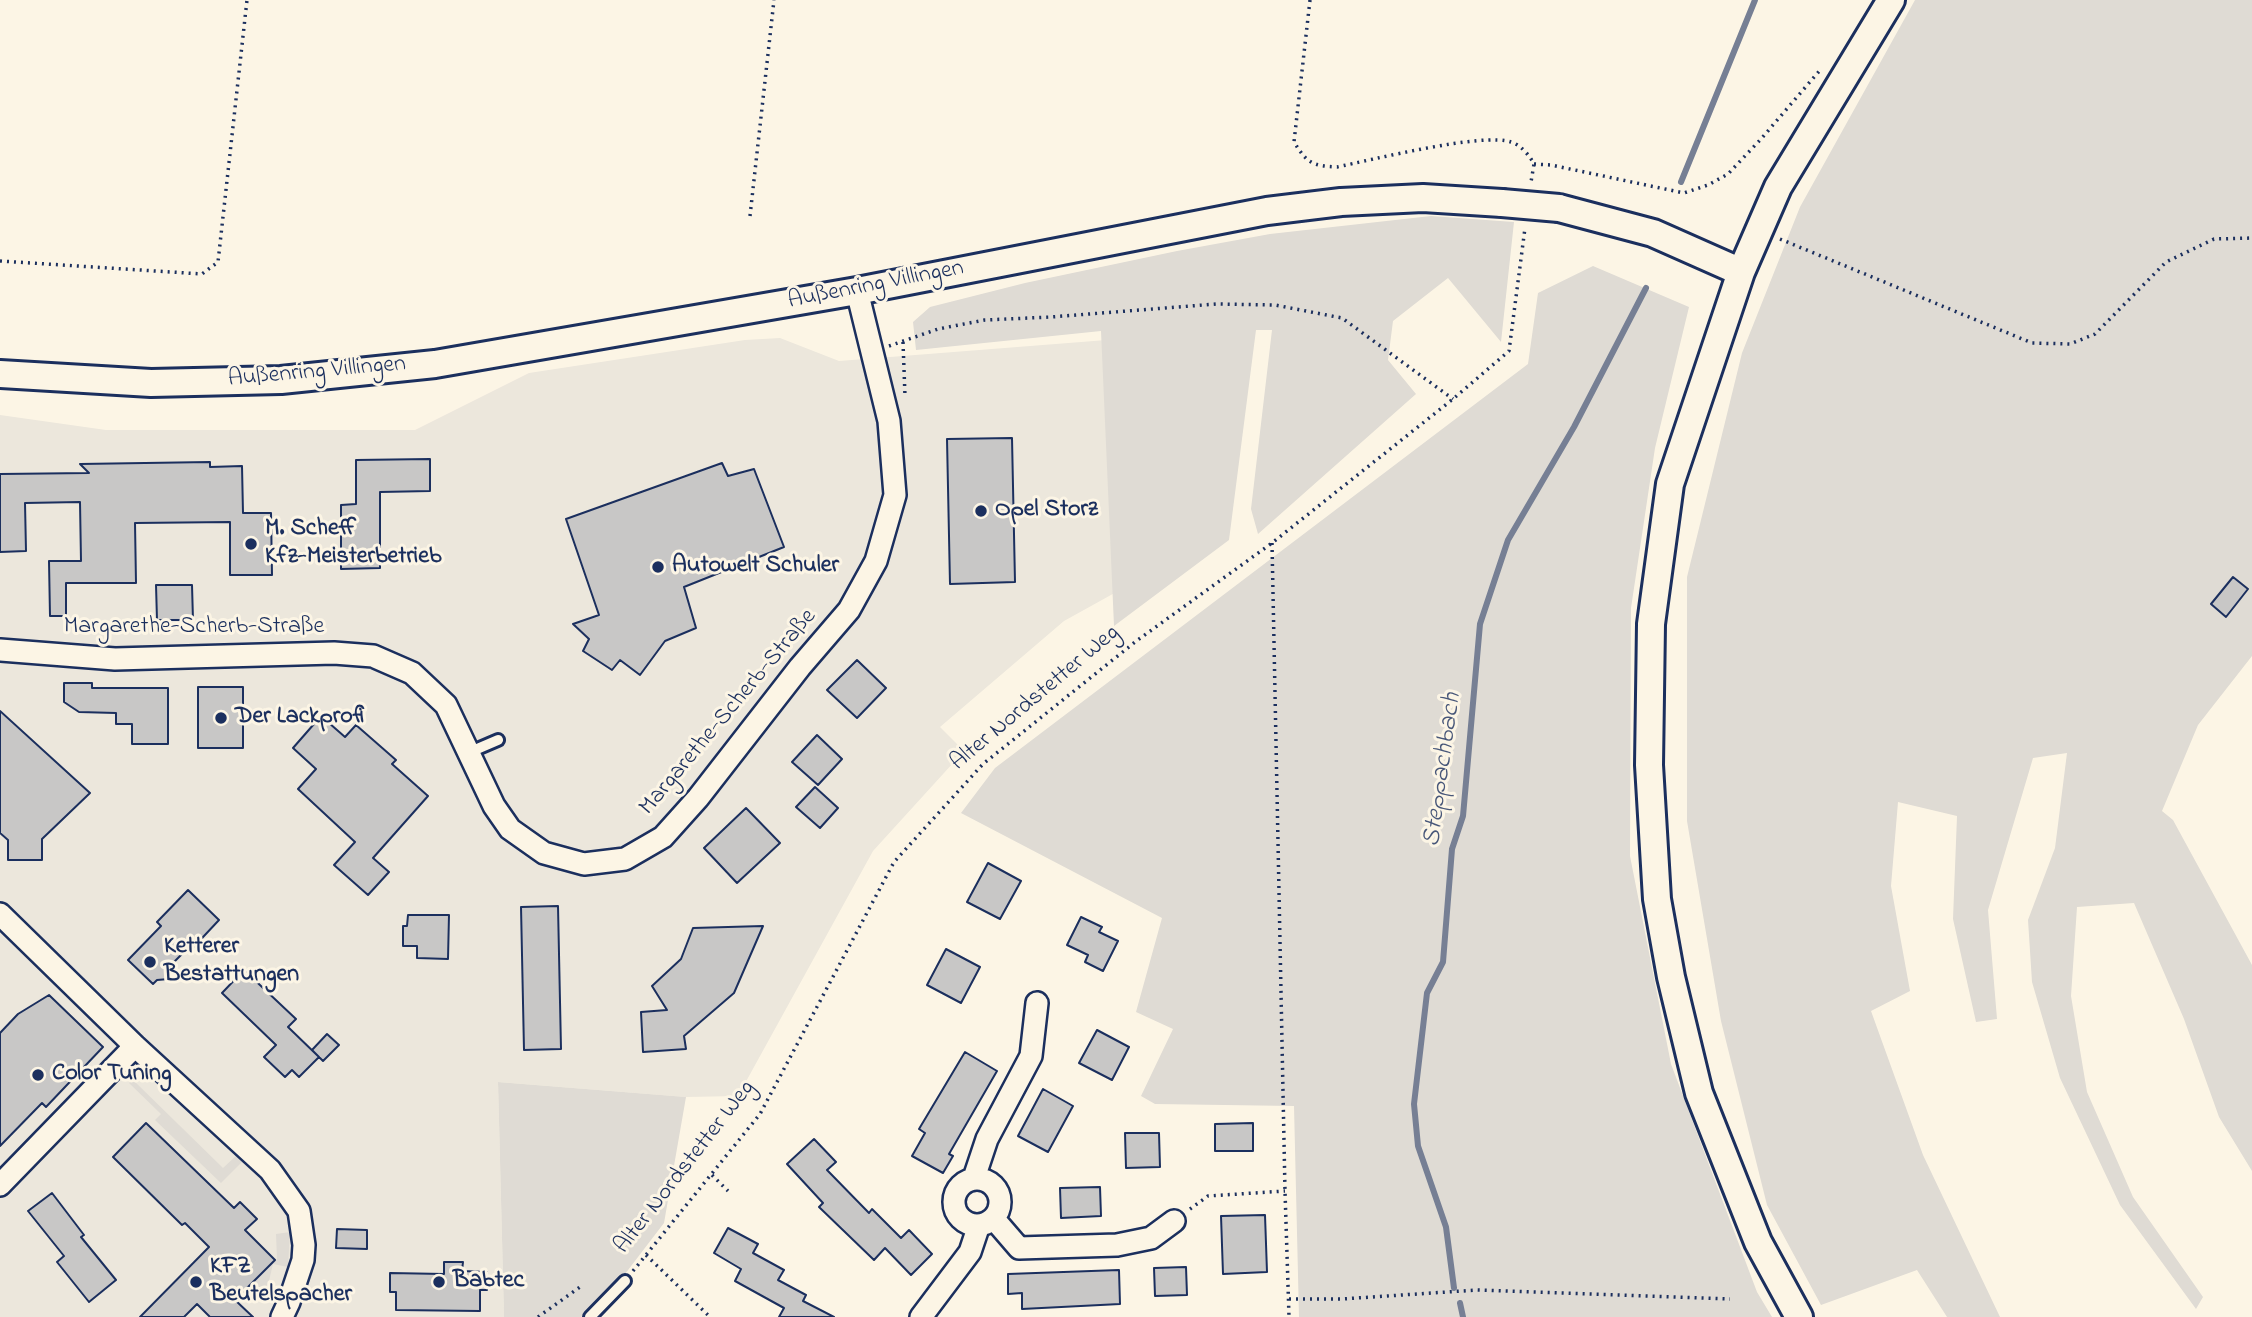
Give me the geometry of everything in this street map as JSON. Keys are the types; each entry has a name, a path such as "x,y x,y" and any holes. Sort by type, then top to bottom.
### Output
{"street":[{"path":"1799,1317 1758,1242 1699,1093 1671,977 1657,899 1649,765 1651,624 1670,484 1741,272 1778,187 1891,0"},
{"name":"Außenring Villingen","path":"0,374 150,383 293,379 435,363 857,291 1267,211 1342,202 1423,198 1559,208 1653,233 1741,272"},
{"name":"Margarethe-Scherb-Straße","path":"0,650 115,659 334,653 373,656 412,673 446,705 494,806 509,829 544,853 584,864 625,859 663,837 698,798 800,667 849,610 876,561 895,495 890,421 857,291"},
{"path":"0,914 135,1046 270,1170 299,1211 304,1245 303,1261 282,1317"},
{"path":"1037,1003 1031,1056 987,1139 974,1178 960,1186 954,1200 958,1215 964,1221 986,1222 1019,1248 1117,1245 1151,1238 1174,1221"},
{"path":"0,1185 135,1046"},
{"path":"921,1317 970,1252 986,1222 1000,1206 999,1191 988,1181 974,1178"}],"lane":[{"path":"470,752 498,740"},
{"name":"Alter Nordstetter Weg","path":"590,1317 625,1281"}],"path":[{"path":"0,261 202,274 218,262 247,0"},
{"path":"750,216 774,0"},
{"path":"1534,164 1551,164 1684,193 1708,185 1728,174 1824,65"},
{"path":"1758,230 2032,343 2057,344 2070,344 2095,334 2166,262 2214,239 2252,238"},
{"name":"Alter Nordstetter Weg","path":"625,1281 760,1114 894,862 983,764 1135,642 1272,543 1453,400 1342,318 1275,305 1216,304 985,320 938,329 902,342"},
{"path":"882,349 902,342 905,401"},
{"path":"1272,543 1289,1317"},
{"path":"712,1175 728,1191"},
{"path":"1174,1221 1208,1196 1285,1191"},
{"path":"646,1255 710,1317"},
{"path":"538,1317 580,1287"},
{"path":"1289,1299 1342,1299 1477,1290 1730,1299"}],"shaded area":[{"path":"1915,0 2252,0 2252,656 2198,725 2162,811 2173,820 2252,965 2252,1171 2219,1117 2184,1019 2134,903 2077,907 2071,996 2087,1092 2133,1197 2203,1297 2196,1309 2120,1205 2060,1078 2032,982 2028,920 2055,848 2067,753 2033,758 1988,910 1997,1019 1976,1022 1953,919 1957,816 1898,802 1891,886 1910,991 1871,1011 1923,1155 2000,1317 1947,1317 1917,1270 1821,1305 1767,1205 1721,1021 1687,821 1687,577 1742,353 1800,207"},
{"path":"1431,216 1514,222 1501,342 1448,278 1393,321 1388,360 1416,394 1258,534 1251,509 1272,330 1256,330 1229,540 1114,626 1101,331 916,350 913,322 930,307 1025,283 1270,234"},
{"path":"1593,266 1689,307 1655,448 1631,608 1630,856 1671,1064 1757,1292 1772,1317 1299,1317 1294,1106 1155,1104 1141,1096 1173,1029 1136,1012 1162,918 961,813 995,768 1528,364 1538,293"},
{"path":"1234,330 1212,539 1064,621 940,727 964,751 873,851 738,1096 686,1097 498,1082 504,1317 0,1317 0,415 106,430 415,430 529,373 745,340 780,338 839,361"},
{"path":"133,1080 223,1168 236,1156 242,1162 221,1183 155,1120 161,1114 129,1083"},
{"path":"498,1082 686,1097 664,1223 625,1274 581,1317 504,1317"},
{"path":"290,1232 288,1267 273,1264 261,1299 249,1287 277,1259 276,1234"}],"building":[{"name":"Opel Storz","path":"1012,438 1015,582 950,584 947,439"},
{"path":"430,459 430,491 380,492 380,568 341,569 341,505 356,504 356,460"},
{"path":"210,462 210,467 242,466 243,513 271,513 272,575 230,575 230,522 135,523 136,583 66,583 66,616 50,616 49,561 81,561 80,502 25,503 26,551 0,552 0,474 89,473 80,464"},
{"name":"Autowelt Schuler","path":"722,463 728,476 754,469 784,547 684,587 696,628 665,641 640,675 620,660 612,670 583,651 589,639 573,624 599,615 566,519"},
{"path":"2233,577 2248,589 2226,617 2211,604"},
{"path":"156,585 192,585 193,620 157,620"},
{"path":"857,660 886,688 857,718 827,690"},
{"path":"64,683 92,683 92,688 168,688 168,744 132,744 132,724 116,724 116,713 79,712 64,702"},
{"name":"Der Lackprofi","path":"198,687 243,687 243,748 198,748"},
{"path":"0,711 90,793 42,839 42,860 8,860 8,840 0,833"},
{"path":"321,716 345,737 356,725 396,760 392,764 428,796 373,858 389,872 368,895 334,865 355,842 298,789 316,769 293,748"},
{"path":"817,735 842,759 818,785 792,762"},
{"path":"815,787 838,808 820,828 796,807"},
{"path":"746,808 780,843 737,883 704,848"},
{"path":"988,863 1021,881 1000,919 967,902"},
{"path":"188,890 219,920 189,952 186,950 169,967 169,979 157,980 153,984 128,960 161,926 157,922"},
{"path":"558,906 561,1049 524,1050 521,907"},
{"path":"408,915 449,915 448,959 417,958 417,946 403,946 403,926 407,926"},
{"path":"1081,917 1102,927 1099,932 1118,941 1103,971 1085,962 1088,955 1067,945"},
{"path":"763,926 734,993 684,1036 686,1049 643,1052 641,1012 667,1010 652,986 681,959 693,928"},
{"path":"946,949 980,967 961,1003 927,985"},
{"path":"244,970 296,1019 288,1027 319,1057 299,1077 292,1070 285,1077 264,1057 276,1045 222,993"},
{"name":"Color Tuning","path":"49,995 103,1047 46,1107 42,1103 0,1146 0,1033 18,1014"},
{"path":"1097,1030 1129,1047 1112,1080 1079,1063"},
{"path":"327,1034 339,1045 323,1061 312,1050"},
{"path":"965,1052 997,1071 949,1154 953,1156 943,1173 912,1156 925,1133 919,1129"},
{"path":"1043,1089 1073,1106 1048,1152 1018,1136"},
{"path":"146,1123 234,1208 240,1202 257,1219 245,1230 275,1260 235,1300 253,1317 210,1317 197,1304 184,1317 140,1317 209,1247 185,1223 182,1225 113,1157"},
{"path":"1253,1123 1253,1151 1215,1151 1215,1124"},
{"path":"1125,1133 1159,1133 1160,1167 1126,1168"},
{"path":"814,1139 836,1162 827,1170 869,1213 872,1209 901,1238 909,1230 932,1254 911,1275 885,1248 874,1260 819,1207 823,1203 787,1164"},
{"path":"1100,1187 1101,1216 1061,1218 1060,1188"},
{"path":"52,1193 84,1235 81,1237 116,1280 89,1302 57,1262 64,1256 28,1211"},
{"path":"1265,1215 1267,1272 1223,1274 1221,1216"},
{"path":"728,1228 758,1244 753,1253 784,1270 778,1280 806,1295 803,1301 834,1317 779,1317 784,1308 735,1281 741,1269 714,1253"},
{"path":"337,1229 367,1230 367,1249 336,1248"},
{"name":"Babtec","path":"444,1262 463,1262 462,1271 487,1272 487,1290 480,1290 480,1311 396,1310 396,1292 390,1292 390,1273 444,1274"},
{"path":"1186,1267 1187,1295 1155,1296 1154,1268"},
{"path":"1119,1270 1120,1304 1022,1309 1022,1293 1008,1294 1008,1274"}],"waterway":[{"name":"Steppachbach","path":"1681,182 1755,0"},
{"name":"Steppachbach","path":"1454,1288 1446,1227 1418,1146 1414,1104 1427,993 1443,962 1452,849 1463,816 1480,624 1508,540 1574,427 1646,288"},
{"name":"Steppachbach","path":"1460,1303 1463,1317"}],"place":[{"name":"Opel Storz","path":"981,511"},
{"name":"M. Scheff Kfz-Meisterbetrieb","path":"251,544"},
{"name":"Autowelt Schuler","path":"658,567"},
{"name":"Der Lackprofi","path":"221,718"},
{"name":"Ketterer Bestattungen","path":"150,962"},
{"name":"Color Tuning","path":"38,1075"},
{"name":"KFZ Beutelspacher","path":"196,1282"},
{"name":"Babtec","path":"439,1282"}]}
